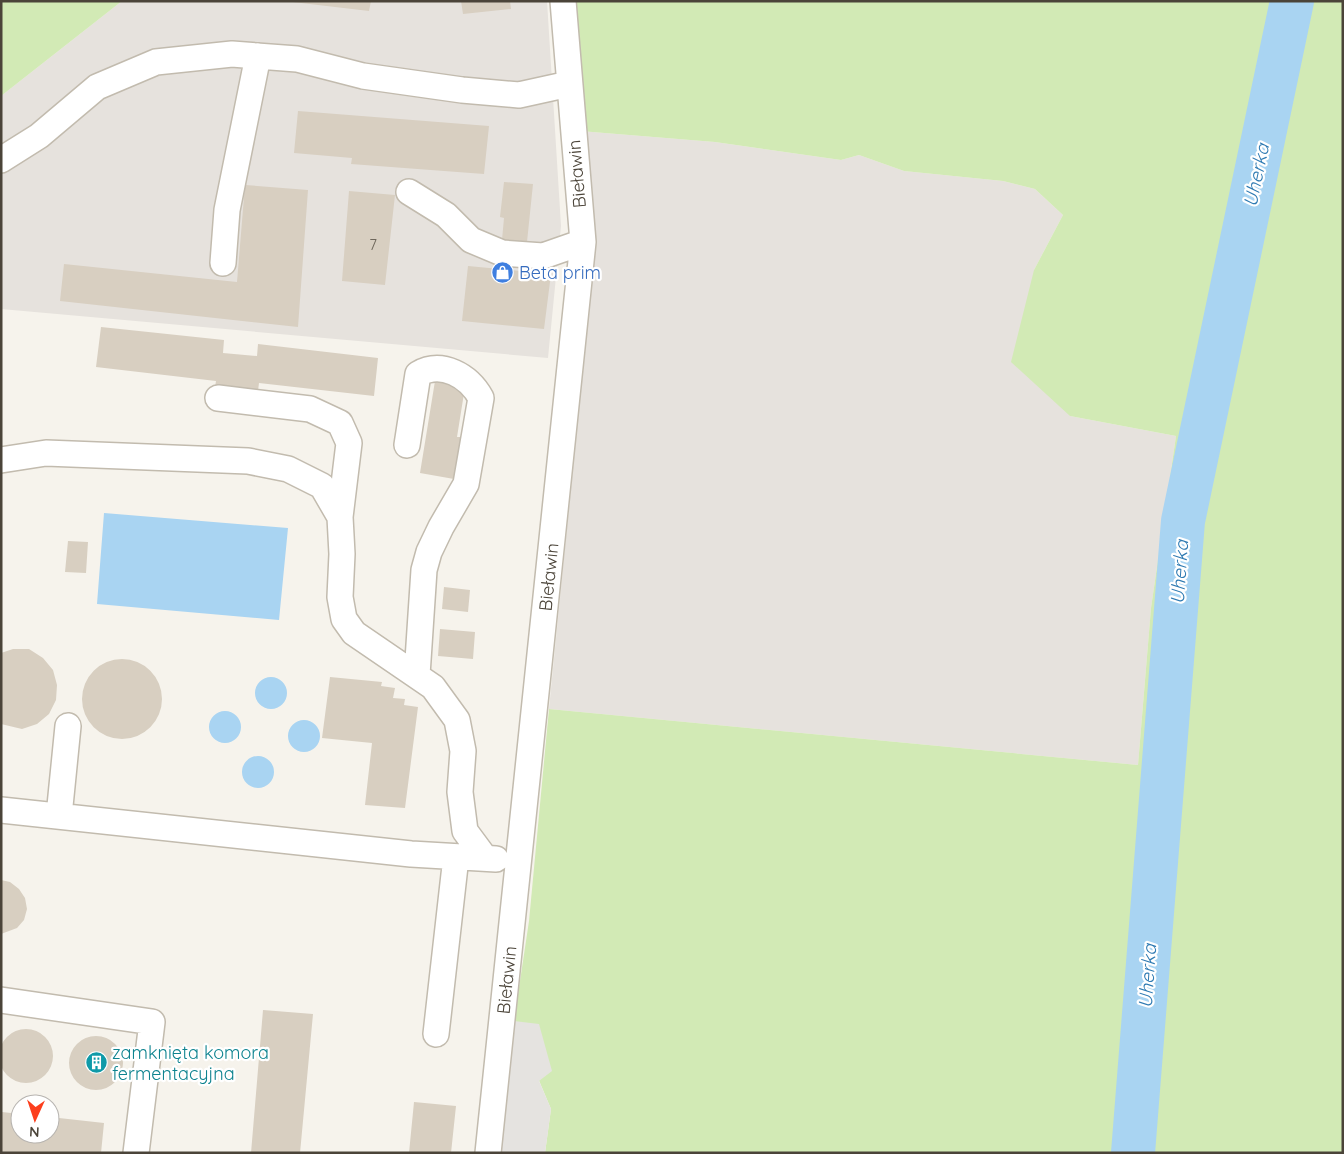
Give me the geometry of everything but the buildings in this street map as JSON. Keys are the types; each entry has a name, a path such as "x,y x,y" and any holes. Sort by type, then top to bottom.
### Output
{"street":[{"name":"Bieławin","path":"488,1153 584,242 563,1"},
{"path":"1,160 39,136 97,88 156,62 232,54 297,59 363,76 472,91 519,95 570,84"},
{"path":"223,263 228,210 258,56"},
{"path":"409,192 446,215 471,240 502,253 543,256 584,242"},
{"path":"407,445 418,374 425,370 440,369 458,374 474,385 481,398 466,484 441,527 429,552 424,570 417,675"},
{"path":"218,398 310,409 340,423 348,443 340,518 342,554 340,597 344,619 354,633 432,687 457,720 463,752 460,792 465,831 485,858"},
{"path":"1,460 46,453 248,461 288,469 322,486 340,518"},
{"path":"59,816 68,726"},
{"path":"1,810 411,854 520,860"},
{"path":"436,1034 456,857"},
{"path":"1,1000 152,1022 136,1153"}],"shaded area":[{"path":"122,1 547,1 561,226 548,358 1,309 1,96"},
{"path":"580,131 715,142 841,160 859,155 904,171 1003,181 1035,189 1063,215 1034,270 1070,416 1176,436 1151,608 1138,765 549,709 585,347 589,243"},
{"path":"514,1021 539,1024 552,1071 539,1081 551,1109 545,1153 498,1153"}],"green space":[{"path":"1,1 122,1 1,96"},
{"path":"571,1 1343,1 1343,1153 545,1153 551,1109 514,1021 529,921 549,709 1138,765 1151,608 1176,436 1070,416 1011,362 1034,270 1063,215 1035,189 1003,181 904,171 859,155 841,160 715,142 580,131"}],"water":[{"path":"104,513 288,528 279,620 97,604"},
{"path":"271,677 277,678 282,682 286,687 286,699 282,704 277,708 271,709 265,708 260,704 256,699 255,693 256,687 260,682 265,678"},
{"path":"225,711 231,712 236,716 240,721 240,733 236,738 231,742 225,743 219,742 214,738 210,733 209,727 210,721 214,716 219,712"},
{"path":"304,720 310,721 315,725 319,730 319,742 315,747 310,751 304,752 298,751 293,747 289,742 288,736 289,730 293,725 298,721"},
{"path":"258,756 264,757 269,761 273,766 273,778 269,783 264,787 258,788 252,787 247,783 243,778 242,772 243,766 247,761 252,757"}],"waterway":[{"name":"Uherka","path":"1133,1153 1183,521 1292,1"}],"place":[{"name":"Beta prim","path":"503,273"},
{"name":"zamknięta komora fermentacyjna","path":"96,1063"}]}
